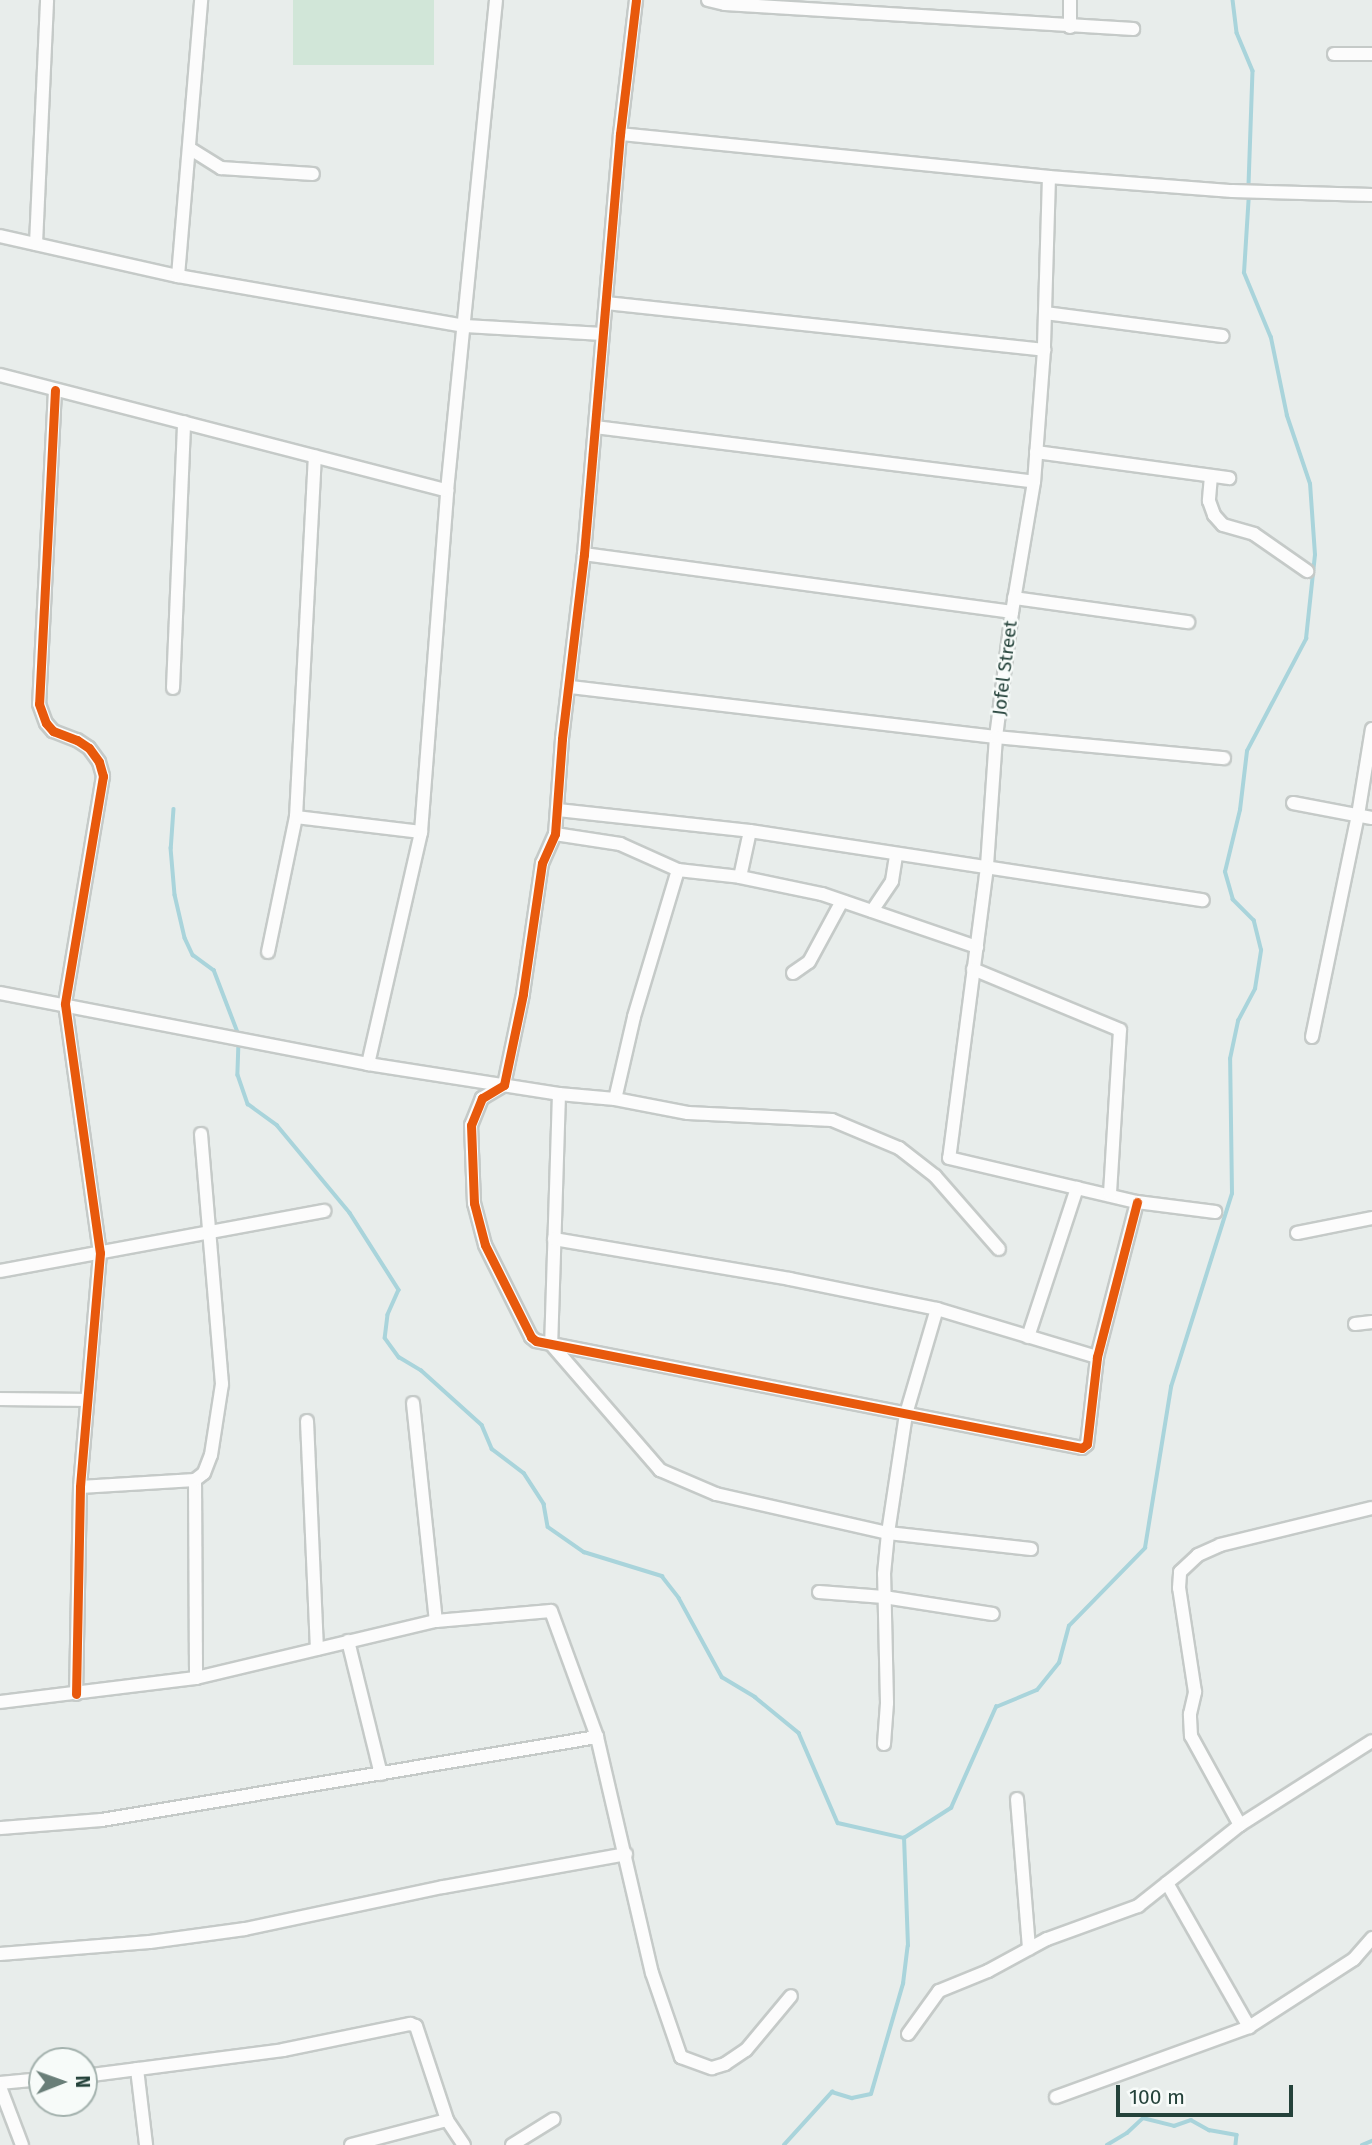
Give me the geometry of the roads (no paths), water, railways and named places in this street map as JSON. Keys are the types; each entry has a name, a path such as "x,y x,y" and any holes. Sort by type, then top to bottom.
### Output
{"street":[{"path":"36,244 47,0"},
{"path":"178,276 201,0"},
{"path":"368,1064 421,832 447,491 496,0"},
{"path":"636,0 620,134 584,554 562,739 555,834 542,863 523,994 504,1085 482,1098 471,1125 474,1203 485,1245 531,1337 551,1344 1083,1448 1087,1444 1097,1357 1137,1202"},
{"path":"708,0 1070,27 1133,29"},
{"path":"1070,0 1070,27"},
{"path":"1334,54 1372,54"},
{"path":"620,134 1049,177 1232,191 1372,195"},
{"path":"189,148 221,168 313,174"},
{"name":"Jofel Street","path":"1049,177 1044,350 1034,482 1014,598 996,737 987,867 949,1158 1077,1188"},
{"path":"0,236 178,276 465,326 603,334"},
{"path":"606,303 1044,350"},
{"path":"1045,313 1223,335"},
{"path":"0,375 447,491"},
{"path":"55,390 39,704 46,723 53,731 77,740 89,748 99,762 103,776 65,1004 100,1253 80,1487 76,1695"},
{"path":"173,688 184,422"},
{"path":"595,427 1034,482"},
{"path":"1036,452 1229,478"},
{"path":"268,952 296,817 315,457"},
{"path":"1211,476 1209,501 1214,515 1223,525 1254,534 1307,571"},
{"path":"584,554 1012,612"},
{"path":"1014,598 1188,622"},
{"path":"570,687 996,737 1224,758"},
{"path":"1312,1037 1358,815 1372,729"},
{"path":"1293,803 1372,818"},
{"path":"558,810 750,831 1203,900"},
{"path":"296,817 421,832"},
{"path":"740,877 750,831"},
{"path":"555,834 620,845 678,870 740,877 842,901 977,947"},
{"path":"872,911 892,881 897,855"},
{"path":"615,1099 634,1017 678,870"},
{"path":"793,973 809,962 842,901"},
{"path":"973,969 1120,1030 1110,1195"},
{"path":"0,993 368,1064 559,1094 615,1099 688,1113 805,1116 832,1120 899,1148 935,1176 999,1249"},
{"path":"559,1094 551,1344 660,1470 716,1494 888,1533 1031,1549"},
{"path":"80,1487 195,1480 204,1474 211,1455 222,1384 212,1232 201,1134"},
{"path":"1028,1337 1077,1188 1137,1202 1215,1212"},
{"path":"0,1271 324,1210"},
{"path":"1297,1233 1372,1218"},
{"path":"554,1239 790,1279 937,1309 1097,1357"},
{"path":"884,1744 887,1703 884,1597 888,1533 906,1414 937,1309"},
{"path":"1355,1324 1372,1322"},
{"path":"0,1399 86,1399"},
{"path":"412,1403 436,1621"},
{"path":"307,1421 317,1649"},
{"path":"195,1480 196,1678"},
{"path":"1240,1825 1191,1736 1190,1714 1195,1692 1179,1588 1180,1572 1198,1555 1220,1545 1372,1508"},
{"path":"819,1592 884,1597 993,1614"},
{"path":"0,1702 76,1695 196,1678 436,1621 551,1611 597,1737 652,1973 681,2057 712,2068 725,2064 746,2050 791,1996"},
{"path":"348,1641 380,1774"},
{"path":"0,1828 102,1820 597,1737"},
{"path":"908,2034 939,1991 988,1971 1047,1939 1138,1906 1240,1825 1372,1741"},
{"path":"1017,1799 1029,1949"},
{"path":"0,1954 150,1942 245,1929 443,1887 626,1854"},
{"path":"1167,1883 1249,2027"},
{"path":"1056,2096 1249,2027 1354,1959 1372,1938"},
{"path":"98,2074 284,2050 410,2024 416,2026 447,2120 464,2145"},
{"path":"137,2069 146,2145"},
{"path":"22,2145 0,2085 28,2082"},
{"path":"512,2145 554,2119"},
{"path":"351,2145 447,2120"}],"waterway":[{"path":"1233,0 1237,33 1253,71 1249,187"},
{"path":"239,1042 238,1075 248,1104 277,1125 350,1213 399,1290 388,1315 385,1338 399,1357 421,1370 482,1425 492,1449 524,1473 544,1504 548,1527 584,1552 662,1576 679,1598 722,1677 755,1697 799,1733 838,1823 904,1838 951,1808 996,1707 1037,1690 1059,1663 1069,1626 1145,1548 1171,1387 1232,1194 1230,1059 1238,1021 1255,989 1261,950 1254,921 1233,900 1225,872 1240,810 1247,751 1306,639 1315,555 1310,484 1287,416 1271,338 1244,273 1249,194"},
{"path":"174,809 171,848 175,895 185,938 193,955 214,970 239,1035"},
{"path":"784,2145 832,2092 852,2098 871,2094 903,1984 908,1946 904,1838"},
{"path":"1107,2145 1127,2133 1143,2118 1174,2126 1191,2120 1209,2130 1237,2135 1236,2145"},
{"path":"1362,2145 1372,2141"}]}
